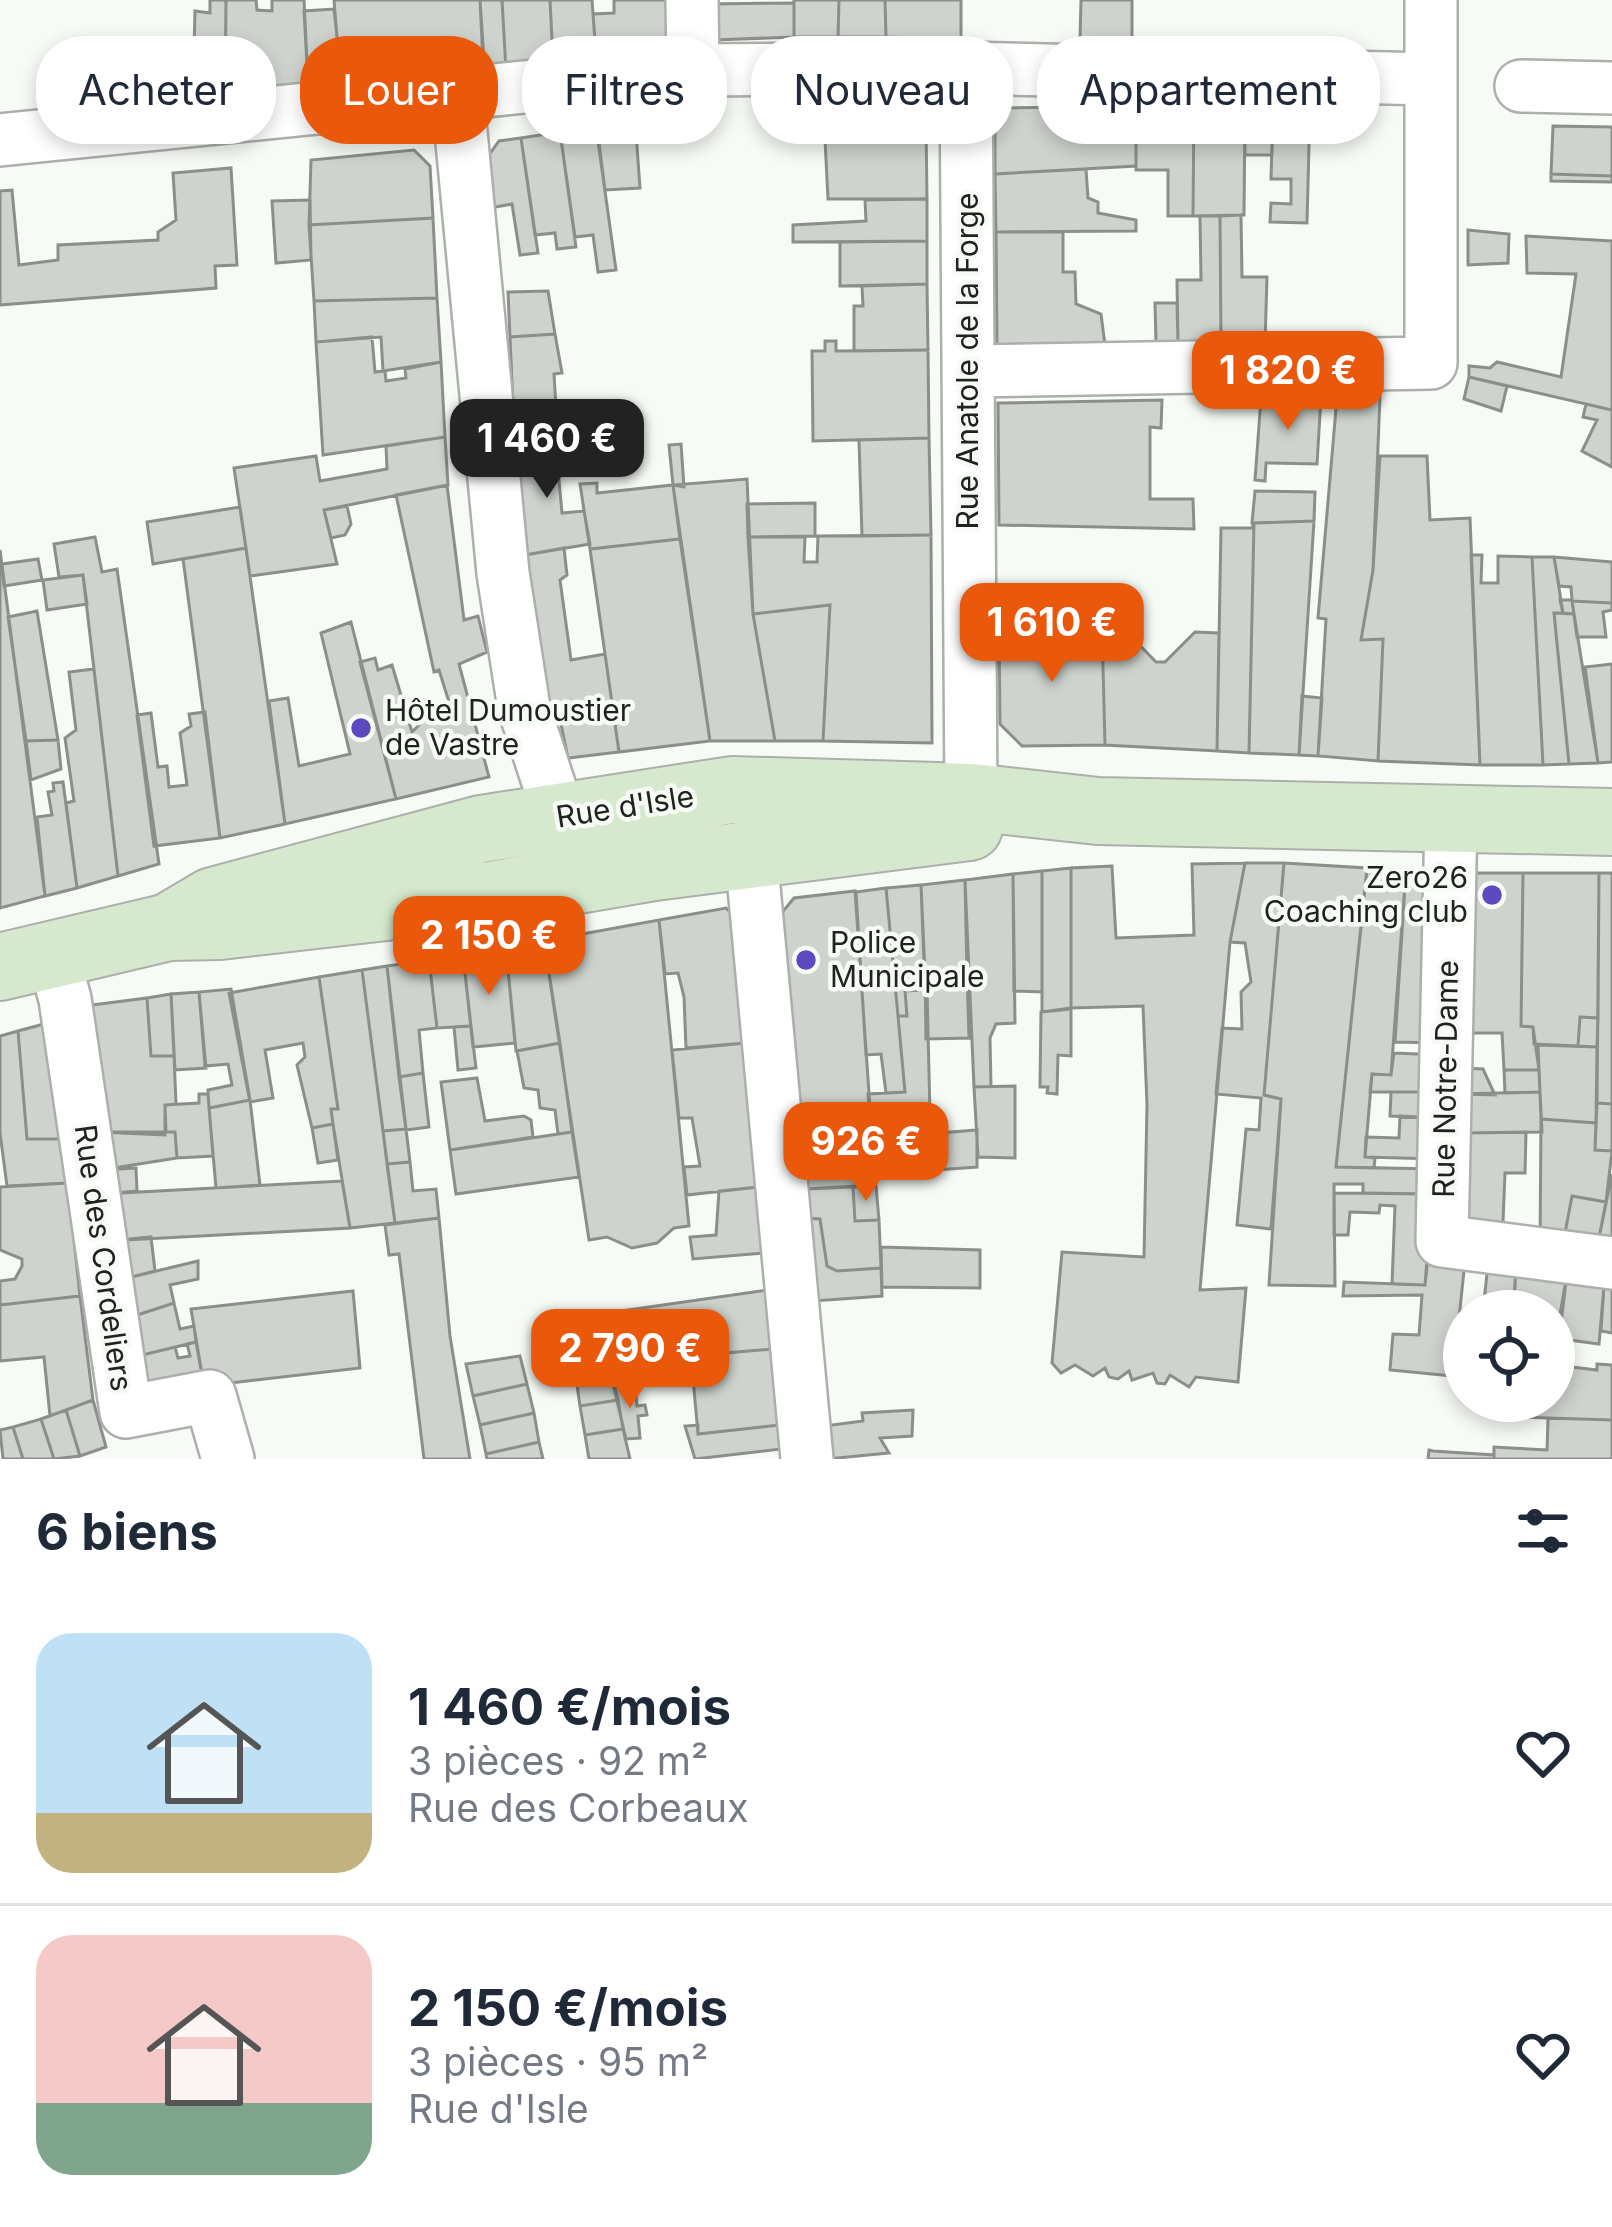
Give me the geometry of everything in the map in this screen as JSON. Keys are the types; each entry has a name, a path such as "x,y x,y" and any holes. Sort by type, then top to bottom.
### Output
{"street":[{"path":"692,0 693,36"},
{"path":"968,370 1431,364 1431,0"},
{"path":"1013,69 1431,79"},
{"path":"1521,86 1612,88"},
{"path":"0,140 300,107"},
{"path":"462,144 503,573 524,708 560,818"},
{"name":"Rue Anatole de la Forge","path":"967,144 971,797"},
{"name":"Rue d'Isle","path":"169,927 213,901 482,829 732,790 971,797 1098,811 1612,822"},
{"name":"Rue d'Isle","path":"27,962 169,927 491,895 752,855 1098,811"},
{"name":"Rue Notre-Dame","path":"1450,818 1442,1241 1612,1263"},
{"path":"752,855 807,1459"},
{"name":"Rue des Cordeliers","path":"27,962 65,999 126,1412 210,1396 228,1459"}],"building":[{"path":"210,0 226,0 226,36 194,36 195,11 210,13"},
{"path":"226,0 256,0 257,10 272,11 272,0 304,0 300,84 276,86 276,36 226,36"},
{"path":"334,0 480,0 482,36 337,36"},
{"path":"480,0 502,0 506,70 498,72 498,36 482,36"},
{"path":"502,0 550,0 552,36 522,36 522,67 506,70"},
{"path":"550,0 592,0 595,36 552,36"},
{"path":"614,0 669,0 671,36 595,36 593,14 614,13"},
{"path":"794,0 839,0 838,36 794,36"},
{"path":"839,0 885,0 886,36 838,36"},
{"path":"885,0 961,0 961,36 886,36"},
{"path":"1081,0 1132,0 1132,36 1080,36"},
{"path":"794,3 794,36 713,36 706,4"},
{"path":"334,9 337,36 305,36 304,11"},
{"path":"1037,107 1037,144 1136,144 1136,166 995,174 995,144 1013,144 1013,108"},
{"path":"1553,126 1612,127 1612,176 1551,174"},
{"path":"521,138 522,144 562,144 576,247 557,249 555,233 535,235"},
{"path":"521,138 538,253 520,255 512,204 490,208 489,155 499,141"},
{"path":"562,144 598,144 616,270 598,272 593,235 575,237"},
{"path":"599,144 637,144 640,188 605,190"},
{"path":"825,144 926,144 927,199 828,199"},
{"path":"1136,144 1194,144 1193,216 1168,216 1168,170 1136,170"},
{"path":"1194,144 1245,144 1244,215 1193,216"},
{"path":"1245,144 1272,144 1272,155 1245,155"},
{"path":"1272,144 1309,144 1307,223 1270,222 1271,203 1291,204 1291,179 1271,179"},
{"path":"414,150 430,166 433,218 309,225 311,160"},
{"path":"231,168 237,265 215,266 216,288 0,305 0,191 12,190 19,265 58,260 58,245 158,240 158,232 176,220 173,173"},
{"path":"1086,169 1088,198 1098,202 1098,213 1136,220 1136,231 996,232 995,174"},
{"path":"1551,174 1612,176 1612,182 1551,181"},
{"path":"927,199 927,241 793,242 793,225 866,221 865,200"},
{"path":"310,200 311,260 276,263 272,201"},
{"path":"1241,215 1242,277 1267,277 1265,343 1221,344 1220,216"},
{"path":"1200,216 1220,216 1221,344 1178,343 1177,280 1201,280"},
{"path":"433,218 437,298 314,301 309,225"},
{"path":"1468,230 1509,234 1508,263 1468,265"},
{"path":"996,232 1063,232 1063,272 1075,272 1076,304 1101,314 1105,345 997,347"},
{"path":"1526,236 1612,241 1612,410 1469,377 1469,366 1490,368 1497,362 1561,377 1576,274 1527,273"},
{"path":"927,241 927,284 840,286 840,242"},
{"path":"927,284 928,350 854,351 854,306 863,306 862,286"},
{"path":"548,291 555,334 510,337 508,292"},
{"path":"437,298 441,362 383,371 381,337 316,342 314,301"},
{"path":"1155,303 1177,303 1178,343 1156,344"},
{"path":"555,334 562,373 554,374 557,424 571,423 575,446 515,450 510,337"},
{"path":"372,337 375,372 385,371 386,381 406,378 405,369 441,362 445,437 323,455 316,342"},
{"path":"825,341 836,341 836,351 928,350 929,438 813,441 812,351 825,351"},
{"path":"1469,377 1507,386 1501,411 1464,399"},
{"path":"1337,397 1380,397 1373,570 1361,640 1383,639 1378,761 1318,756 1326,619 1318,618"},
{"path":"1261,398 1321,398 1317,464 1266,463 1265,481 1255,480"},
{"path":"1162,400 1161,428 1150,427 1150,499 1193,499 1194,529 999,525 998,403"},
{"path":"1586,404 1612,410 1612,467 1582,451 1597,420 1583,417"},
{"path":"445,437 448,485 324,510 337,564 250,576 234,468 316,456 320,481 387,469 386,446"},
{"path":"929,438 931,535 862,536 859,440"},
{"path":"681,444 684,487 673,485 669,445"},
{"path":"575,446 578,468 558,470 562,513 584,511 590,544 525,555 515,450"},
{"path":"1380,456 1427,456 1430,520 1470,518 1480,765 1378,761 1383,639 1361,640 1373,570"},
{"path":"747,479 753,614 775,741 710,741 673,485"},
{"path":"597,483 597,493 673,485 680,539 590,549 580,484"},
{"path":"447,485 464,620 478,616 487,652 459,664 489,777 396,799 360,662 375,658 378,670 392,665 412,732 427,717 455,721 439,670 434,672 396,495"},
{"path":"1255,491 1315,492 1314,521 1252,523"},
{"path":"815,503 815,536 748,537 747,504"},
{"path":"347,506 351,524 345,535 331,538 324,510"},
{"path":"240,507 246,548 153,564 147,522"},
{"path":"1314,521 1299,755 1249,753 1254,523"},
{"path":"1254,523 1249,753 1217,751 1221,528 1252,528"},
{"path":"931,535 932,743 823,741 830,605 753,614 748,537 805,537 804,562 817,562 818,536"},
{"path":"95,537 102,572 117,569 159,864 118,876 83,575 59,577 54,544"},
{"path":"680,539 710,741 619,752 590,549"},
{"path":"246,548 285,824 220,838 183,559"},
{"path":"564,548 567,575 560,580 571,660 605,654 619,752 568,758 558,710 547,711 525,555"},
{"path":"0,550 45,896 0,908"},
{"path":"1471,555 1482,555 1481,583 1498,583 1498,556 1532,557 1543,765 1480,765"},
{"path":"1532,557 1554,557 1563,613 1554,613 1569,764 1543,765"},
{"path":"1554,557 1612,562 1612,603 1572,601 1574,614 1563,613 1560,600 1572,600 1571,587 1559,586"},
{"path":"38,559 42,580 4,586 2,564"},
{"path":"83,575 87,604 47,610 43,580"},
{"path":"1572,601 1612,603 1612,610 1603,612 1606,637 1577,637"},
{"path":"830,605 823,741 775,741 753,614"},
{"path":"37,611 58,740 26,741 8,617"},
{"path":"1554,613 1574,614 1598,763 1569,764"},
{"name":"Hôtel Dumoustier de Vastre","path":"351,622 396,799 285,824 269,701 288,698 299,766 350,754 321,633"},
{"path":"999,626 1102,628 1105,745 1022,746 1000,724"},
{"path":"1102,628 1125,630 1156,662 1165,662 1195,632 1219,633 1217,751 1105,745"},
{"path":"1612,664 1612,762 1598,763 1585,667"},
{"path":"94,669 118,876 77,888 66,803 74,801 65,738 76,730 69,672"},
{"path":"1302,696 1322,698 1318,756 1299,755"},
{"path":"205,712 220,838 154,846 137,715 151,713 158,767 167,766 169,787 187,785 180,733 191,726 189,714"},
{"path":"58,740 61,769 31,780 26,741"},
{"path":"63,782 77,888 45,896 37,817 52,815 48,792 54,791 53,783"},
{"path":"1245,863 1284,863 1264,1095 1281,1099 1271,1229 1237,1225 1246,1129 1259,1130 1261,1098 1216,1094 1222,1028 1242,1029 1241,992 1251,982 1245,943 1230,942"},
{"path":"1245,863 1230,942 1200,1290 1246,1288 1238,1382 1196,1377 1189,1387 1170,1375 1165,1384 1157,1383 1153,1373 1132,1380 1129,1371 1118,1379 1109,1377 1105,1368 1093,1376 1075,1365 1061,1373 1052,1363 1062,1252 1144,1257 1147,1105 1143,1006 1071,1008 1071,868 1112,866 1116,938 1194,935 1192,864"},
{"path":"1284,863 1367,868 1336,1167 1436,1169 1432,1194 1363,1193 1363,1184 1334,1184 1335,1286 1269,1285 1281,1099 1264,1095"},
{"path":"1071,868 1071,1008 1042,1012 1042,871"},
{"path":"1367,870 1406,870 1391,1075 1372,1074 1365,1157 1375,1158 1374,1168 1336,1167"},
{"path":"1406,870 1426,871 1421,1020 1438,1020 1439,1043 1395,1042"},
{"path":"1042,871 1042,992 1014,991 1013,874"},
{"path":"1467,873 1523,873 1521,1026 1533,1027 1539,1070 1504,1070 1502,1033 1472,1033 1472,1046 1462,1046"},
{"path":"1523,873 1599,873 1598,1018 1580,1017 1578,1046 1534,1044 1533,1027 1521,1026"},
{"path":"1599,873 1612,873 1612,1104 1597,1103"},
{"path":"1013,874 1015,1023 996,1024 990,1038 991,1087 974,1087 965,880"},
{"path":"965,880 967,974 925,973 921,885"},
{"path":"921,885 925,990 905,991 907,1016 898,1016 886,888"},
{"path":"886,888 905,1092 886,1093 881,1054 866,1055 856,892"},
{"path":"855,891 871,1122 798,1129 780,915 794,898"},
{"path":"726,908 735,917 746,1043 686,1048 684,997 678,973 665,974 659,920"},
{"path":"659,920 689,1226 674,1228 657,1243 632,1248 607,1237 589,1240 544,941"},
{"path":"544,941 560,1043 516,1051 506,949"},
{"path":"506,949 515,1043 473,1047 463,955"},
{"path":"463,955 471,1026 437,1028 429,960"},
{"path":"429,960 437,1028 419,1030 423,1073 399,1077 387,966"},
{"path":"387,966 406,1129 383,1131 362,970"},
{"path":"362,970 395,1223 350,1228 331,1109 338,1109 319,977"},
{"path":"925,973 967,974 969,1038 926,1039"},
{"path":"319,977 338,1109 331,1109 333,1124 312,1128 297,1065 305,1057 303,1043 265,1050 273,1098 250,1102 229,993"},
{"path":"231,989 250,1100 209,1108 208,1090 232,1085 228,1064 205,1066 199,992"},
{"path":"927,990 930,1114 921,1126 871,1130 868,1094 905,1092 898,1016 907,1016 905,991"},
{"path":"199,992 206,1068 175,1070 171,994"},
{"path":"171,994 174,1056 151,1056 147,998"},
{"path":"147,998 151,1056 174,1056 176,1104 165,1105 165,1135 98,1132 84,1006"},
{"path":"1071,1009 1071,1056 1058,1055 1057,1094 1047,1093 1048,1087 1040,1087 1041,1012"},
{"path":"1580,1017 1598,1018 1597,1047 1578,1046"},
{"path":"48,1023 63,1139 27,1139 18,1031"},
{"path":"471,1026 476,1068 458,1070 454,1027"},
{"path":"18,1031 27,1139 63,1139 68,1183 7,1186 0,1133 0,1036"},
{"path":"560,1043 572,1132 558,1134 555,1110 540,1108 538,1090 524,1088 517,1051"},
{"path":"746,1043 759,1187 687,1195 684,1167 700,1166 692,1118 679,1118 672,1050"},
{"path":"1538,1045 1597,1047 1596,1123 1541,1119"},
{"path":"1394,1053 1439,1055 1437,1092 1370,1092 1372,1074 1391,1075"},
{"path":"1461,1068 1483,1069 1495,1095 1461,1094"},
{"path":"1504,1070 1539,1070 1540,1092 1505,1093"},
{"path":"423,1073 429,1127 406,1130 399,1077"},
{"path":"477,1078 485,1121 524,1116 531,1120 533,1137 450,1150 441,1082"},
{"path":"1015,1086 1015,1158 978,1157 974,1087"},
{"path":"1391,1092 1437,1092 1438,1118 1390,1116"},
{"path":"1540,1092 1542,1132 1461,1133 1461,1094"},
{"path":"199,1094 208,1094 213,1156 177,1158 175,1132 166,1132 165,1105 199,1103"},
{"path":"250,1100 260,1185 216,1188 209,1108"},
{"path":"1597,1103 1612,1104 1612,1151 1595,1150"},
{"path":"1400,1116 1436,1118 1436,1159 1365,1157 1366,1137 1399,1138"},
{"path":"1541,1119 1596,1123 1595,1150 1612,1151 1606,1202 1572,1196 1562,1249 1540,1246"},
{"path":"871,1122 875,1185 804,1189 799,1129"},
{"path":"333,1124 338,1160 318,1163 312,1128"},
{"path":"406,1129 410,1162 387,1164 383,1131"},
{"path":"977,1130 977,1167 879,1174 878,1138"},
{"path":"98,1132 175,1132 177,1158 101,1170"},
{"path":"572,1132 579,1177 456,1194 450,1150"},
{"path":"1526,1132 1525,1173 1505,1173 1503,1222 1491,1239 1466,1220 1467,1133"},
{"path":"410,1162 413,1191 436,1189 439,1218 395,1223 387,1164"},
{"path":"136,1168 137,1191 103,1194 101,1170"},
{"path":"1612,1174 1612,1255 1596,1253"},
{"path":"342,1181 350,1228 108,1241 103,1194"},
{"path":"68,1183 80,1296 0,1305 0,1281 15,1279 22,1259 0,1250 0,1187"},
{"path":"876,1186 879,1220 855,1221 853,1187"},
{"path":"759,1187 765,1253 693,1259 690,1237 716,1235 719,1191"},
{"path":"853,1187 855,1221 879,1220 881,1268 837,1271 827,1266 820,1219 806,1218 804,1189"},
{"path":"1334,1193 1432,1194 1425,1285 1392,1284 1395,1206 1380,1205 1379,1213 1350,1212 1348,1235 1334,1235"},
{"path":"1572,1196 1606,1202 1596,1253 1562,1249"},
{"path":"439,1218 450,1336 470,1459 424,1459 399,1254 389,1255 385,1225"},
{"path":"806,1218 820,1219 827,1266 837,1271 881,1268 882,1296 814,1301"},
{"path":"151,1237 155,1271 115,1281 108,1241"},
{"path":"881,1247 980,1250 980,1288 882,1287"},
{"path":"1428,1258 1465,1261 1462,1290 1443,1290 1443,1375 1390,1370 1393,1334 1419,1335 1422,1295 1343,1296 1344,1282 1425,1285"},
{"path":"198,1261 198,1279 170,1285 174,1303 122,1320 115,1281"},
{"path":"1488,1264 1516,1267 1514,1290 1485,1290"},
{"path":"1516,1267 1567,1274 1565,1290 1515,1290"},
{"path":"1567,1274 1604,1286 1599,1344 1575,1341 1575,1290 1564,1290"},
{"path":"1612,1285 1612,1333 1601,1331 1604,1286"},
{"path":"768,1290 773,1349 700,1355 699,1343 634,1352 638,1385 614,1388 600,1314"},
{"path":"353,1291 360,1368 204,1386 191,1309"},
{"path":"80,1296 93,1400 50,1416 44,1357 0,1361 0,1305"},
{"path":"174,1303 180,1329 194,1326 196,1342 130,1358 122,1320"},
{"path":"196,1342 204,1386 138,1390 130,1358 175,1347 178,1358 190,1356 187,1344"},
{"path":"605,1343 611,1372 576,1378 571,1348"},
{"path":"773,1349 779,1425 698,1434 693,1378 703,1377 701,1355"},
{"path":"520,1356 527,1384 473,1396 466,1364"},
{"path":"1597,1364 1612,1365 1612,1420 1575,1419 1575,1367 1597,1370"},
{"path":"611,1372 618,1400 580,1406 576,1378"},
{"path":"527,1384 534,1413 480,1425 473,1396"},
{"path":"635,1385 637,1406 645,1405 647,1415 638,1416 640,1438 626,1439 614,1388"},
{"path":"93,1400 106,1447 80,1456 66,1410"},
{"path":"618,1400 623,1429 585,1435 580,1406"},
{"path":"66,1410 80,1456 54,1459 41,1419"},
{"path":"913,1410 912,1436 880,1438 889,1453 827,1459 824,1426 863,1421 862,1413"},
{"path":"534,1413 539,1442 486,1454 480,1425"},
{"path":"41,1419 54,1459 23,1459 13,1427"},
{"path":"1612,1420 1612,1459 1494,1459 1494,1447 1547,1450 1548,1422"},
{"path":"698,1425 698,1434 779,1425 781,1449 695,1459 685,1426"},
{"path":"13,1427 23,1459 3,1459 0,1430"},
{"path":"623,1429 630,1459 589,1459 585,1435"},
{"path":"539,1442 543,1459 487,1459 486,1454"},
{"path":"1429,1450 1494,1455 1494,1459 1428,1459"}],"place":[{"name":"Hôtel Dumoustier de Vastre","path":"361,728"},
{"name":"Zero26 Coaching club","path":"1492,895"},
{"name":"Police Municipale","path":"806,960"}]}
